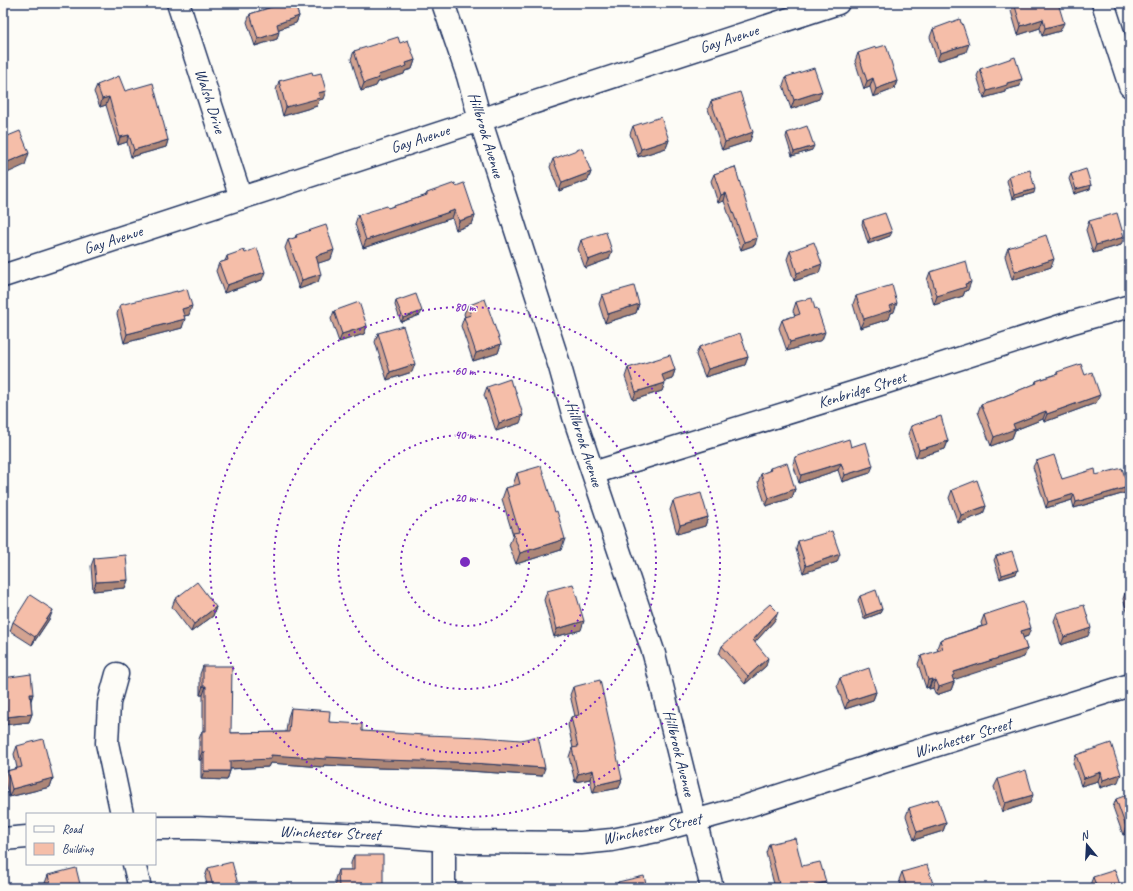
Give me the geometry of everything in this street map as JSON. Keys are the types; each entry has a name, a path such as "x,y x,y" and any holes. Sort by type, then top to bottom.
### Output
{"street":[{"name":"Walsh Drive","path":"178,3 241,198"},
{"name":"Hillbrook Avenue","path":"443,3 468,76 480,119 593,472 654,654 712,888"},
{"name":"Gay Avenue","path":"3,276 838,3"},
{"path":"1103,3 1130,86"},
{"name":"Kenbridge Street","path":"593,472 861,391 1070,323 1130,306"},
{"path":"116,674 109,703 107,743 122,813"},
{"name":"Winchester Street","path":"156,828 209,828 395,836 472,842 581,843 612,840 661,830 741,808 1130,685"},
{"path":"3,839 26,837"},
{"path":"444,840 444,888"},
{"path":"134,865 140,888"}],"building":[{"path":"284,3 294,3 299,16 277,24 279,32 258,39 250,14"},
{"path":"1014,3 1058,3 1064,23 1045,28 1043,19 1021,26"},
{"path":"960,19 969,44 940,53 933,29"},
{"path":"398,37 400,43 408,40 415,60 406,63 407,66 378,75 379,78 364,83 354,51"},
{"path":"886,45 897,81 876,89 873,78 867,81 858,53"},
{"path":"1015,57 1022,79 987,91 980,69"},
{"path":"814,68 822,91 794,100 786,77"},
{"path":"312,72 313,75 321,73 326,91 318,93 320,98 286,107 279,81"},
{"path":"119,76 125,91 153,83 168,140 134,150 129,135 120,137 109,97 102,99 97,85"},
{"path":"740,92 753,132 725,142 711,101"},
{"path":"661,117 669,140 641,149 633,126"},
{"path":"807,126 814,146 794,152 787,133"},
{"path":"20,131 29,153 3,164 3,138"},
{"path":"582,148 591,172 562,183 553,159"},
{"path":"735,167 757,238 744,242 726,193 721,195 714,174"},
{"path":"1086,169 1091,185 1076,189 1071,174"},
{"path":"1030,170 1035,189 1014,195 1009,176"},
{"path":"455,183 456,186 464,183 475,216 459,221 455,210 366,240 358,215 387,206 388,208 427,195 427,193"},
{"path":"885,213 892,232 870,239 863,220"},
{"path":"1117,213 1124,237 1096,245 1089,221"},
{"path":"326,225 334,250 316,256 321,274 302,280 288,240 297,237 296,235"},
{"path":"606,232 612,251 588,260 581,240"},
{"path":"1046,235 1054,259 1015,272 1008,248"},
{"path":"814,242 822,264 797,273 790,251"},
{"path":"257,248 265,272 227,285 219,263 228,260 227,256 244,250 245,253"},
{"path":"966,261 971,282 965,284 966,287 937,296 930,272"},
{"path":"892,285 897,303 890,306 892,310 864,319 856,296"},
{"path":"634,286 639,304 608,314 602,295"},
{"path":"187,289 192,306 182,309 185,319 127,334 120,305"},
{"path":"416,294 422,311 403,318 396,301"},
{"path":"812,298 825,332 790,342 782,320 800,314 796,302"},
{"path":"485,299 501,344 476,353 464,317 471,315 467,306"},
{"path":"359,302 367,326 342,334 334,311"},
{"path":"403,326 415,364 390,372 378,333"},
{"path":"740,333 748,357 708,369 699,347"},
{"path":"670,355 675,370 662,375 665,383 636,392 628,368"},
{"path":"1081,364 1085,375 1092,372 1100,395 1047,414 1046,411 1013,424 1015,429 994,437 981,404 1037,383 1036,381 1058,374 1057,372"},
{"path":"510,379 512,386 514,386 523,415 499,423 487,387"},
{"path":"941,416 948,441 919,450 911,426"},
{"path":"849,439 851,447 866,442 873,466 845,475 841,463 801,475 795,457"},
{"path":"1054,455 1062,479 1095,469 1096,475 1122,468 1128,487 1076,502 1074,494 1048,502 1036,461"},
{"path":"787,463 795,489 769,498 761,474 771,470 770,468"},
{"path":"541,466 565,539 520,553 513,533 519,532 506,488 520,484 517,473"},
{"path":"977,480 986,506 961,515 952,490"},
{"path":"701,493 708,517 680,525 673,501"},
{"path":"832,531 840,554 806,566 798,541"},
{"path":"1012,551 1018,570 1002,575 996,556"},
{"path":"126,555 128,580 96,582 94,558"},
{"path":"197,582 216,607 194,624 175,599"},
{"path":"573,584 584,621 557,629 547,591"},
{"path":"1130,589 1130,602 1126,590"},
{"path":"876,590 882,609 866,615 860,596"},
{"path":"30,595 53,610 35,637 13,622"},
{"path":"1023,602 1031,628 1021,631 1027,649 954,672 954,675 952,676 954,682 939,687 936,680 928,680 921,656 943,649 940,640 987,625 984,615"},
{"path":"770,604 778,612 753,640 768,658 748,676 722,646"},
{"path":"1084,605 1091,628 1064,637 1057,613"},
{"path":"203,666 232,666 231,733 289,732 291,708 330,711 329,722 362,724 362,731 521,740 538,736 545,768 457,762 326,757 326,759 271,755 271,759 230,761 230,771 204,771 202,731 206,731 206,686 203,686"},
{"path":"869,668 876,692 848,701 840,678"},
{"path":"31,674 33,694 30,694 32,714 7,717 3,678"},
{"path":"600,680 622,779 596,785 593,770 578,774 572,748 578,747 571,717 579,715 573,687"},
{"path":"43,739 53,778 12,789 7,771 22,767 17,746"},
{"path":"1111,743 1121,774 1103,780 1101,772 1084,778 1076,755"},
{"path":"1026,770 1033,795 1005,803 998,779"},
{"path":"1130,794 1130,825 1126,827 1116,799"},
{"path":"938,799 946,823 917,832 909,808"},
{"path":"795,838 802,866 820,862 826,882 814,885 815,888 780,888 769,844"},
{"path":"354,855 383,855 383,888 339,888 338,870 354,870"},
{"path":"232,862 239,888 209,888 213,886 208,868"},
{"path":"927,865 934,887 907,888 902,872"},
{"path":"76,868 81,888 51,888 48,875"},
{"path":"1115,870 1121,888 1097,888 1093,877"},
{"path":"644,876 647,888 619,888 618,882"}]}
